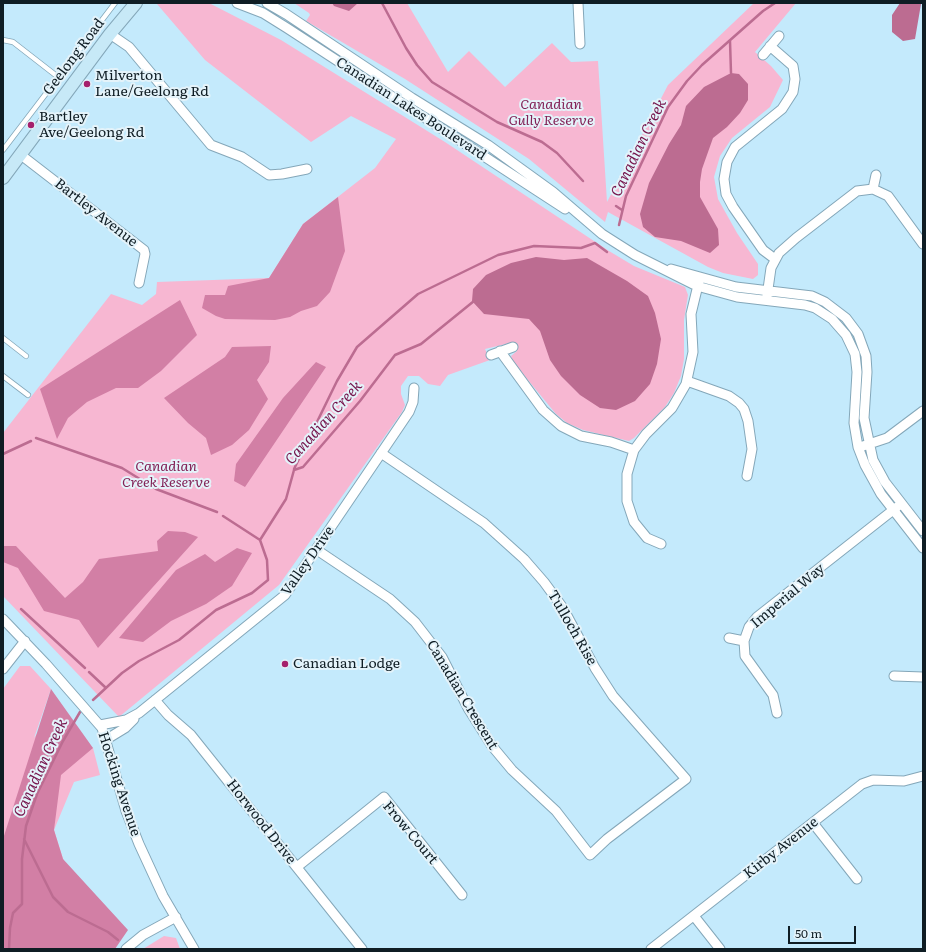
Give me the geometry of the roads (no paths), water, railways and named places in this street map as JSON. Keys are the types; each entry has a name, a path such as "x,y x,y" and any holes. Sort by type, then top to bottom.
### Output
{"main road":[{"name":"Geelong Road","path":"126,14 133,3"},
{"name":"Geelong Road","path":"3,178 110,34 136,3"}],"street":[{"name":"Canadian Lakes Boulevard","path":"237,3 263,13 287,28 543,196 584,220"},
{"name":"Canadian Lakes Boulevard","path":"267,3 292,17 412,98 488,146 553,192 584,220 616,244 656,265 737,297 801,304 815,308 832,319 846,335 853,349 857,366 854,417 858,446 868,473 893,511 923,548"},
{"path":"578,3 580,44"},
{"path":"110,34 129,48 211,146 245,159 270,175 307,169"},
{"path":"763,55 779,36"},
{"path":"770,46 793,66 795,79 792,92 782,109 734,147 727,162 724,180 726,194 733,207 763,250 775,259"},
{"name":"Bartley Avenue","path":"21,155 144,250 145,254 139,283"},
{"path":"873,189 876,176"},
{"path":"766,301 770,273 775,259 791,241 852,194 860,190 873,189 886,195 893,201 923,244"},
{"name":"Canadian Lakes Boulevard","path":"699,282 804,294 819,299 842,314 854,329 862,345 867,362 864,418 868,445 880,474 923,531"},
{"path":"661,544 652,541 641,532 634,522 628,506 626,479 634,450 646,434 672,408 687,381 693,352 691,314 699,282"},
{"path":"491,355 513,347"},
{"path":"500,351 544,410 561,426 581,436 611,442 634,450"},
{"path":"687,381 729,396 742,407 748,419 752,449 747,476"},
{"name":"Valley Drive","path":"107,739 126,727 139,713 282,599 382,454 411,408 414,388"},
{"path":"858,446 868,445 888,438 923,411"},
{"name":"Tulloch Rise","path":"382,454 477,518 521,555 544,582 563,608 613,696 686,778"},
{"name":"Imperial Way","path":"777,713 773,695 746,658 744,641 749,627 754,619 902,504"},
{"name":"Canadian Crescent","path":"317,550 390,600 418,626 433,643 447,665 468,708 488,742 512,770 556,811 590,855 613,834 686,778"},
{"name":"Hocking Avenue","path":"3,619 25,641 100,726 107,739 117,781 132,827 146,862 194,949"},
{"path":"729,638 744,641"},
{"path":"3,669 25,641"},
{"path":"894,676 923,677"},
{"name":"Horwood Drive","path":"155,700 168,715 191,735 362,949"},
{"name":"Valley Drive","path":"100,726 126,720 139,713"},
{"name":"Kirby Avenue","path":"651,949 866,782 898,782 923,776"},
{"name":"Frow Court","path":"297,867 384,797 462,895"},
{"path":"813,823 857,879"},
{"path":"694,916 720,949"},
{"path":"126,949 144,935 176,917"}],"lane":[{"name":"Geelong Road","path":"3,150 115,3"},
{"path":"3,40 14,42 58,77"},
{"path":"3,338 26,356"},
{"path":"3,377 28,395"}],"waterway":[{"path":"382,3 406,48 417,65 432,82 497,122 542,142 557,153 583,181"},
{"name":"Canadian Creek","path":"619,225 626,196 668,107 687,81 702,65 763,11 775,3"},
{"path":"730,41 731,73"},
{"name":"Canadian Creek","path":"616,206 622,210"},
{"path":"294,469 337,381 357,347 418,294 498,255 534,246 581,248 595,243 607,252"},
{"name":"Canadian Creek","path":"93,700 122,673 139,661 179,640 216,610 252,593 268,580 267,560 260,540 286,499 294,470 303,467 360,401 395,355 421,344 474,301"},
{"path":"36,438 122,468 156,489 217,512"},
{"path":"3,454 31,441"},
{"path":"223,516 260,540"},
{"path":"21,609 85,668"},
{"path":"89,672 106,688"},
{"name":"Canadian Creek","path":"9,949 10,928 13,913 22,904 22,859 26,826 37,794 63,741 80,712"},
{"path":"24,839 53,897 68,912 108,932 118,940"}],"place":[{"name":"Milverton Lane/Geelong Rd","path":"87,84"},
{"name":"Bartley Ave/Geelong Rd","path":"31,125"},
{"name":"Canadian Lodge","path":"285,664"}],"park label":[{"name":"Canadian Gully Reserve","path":"551,114"},
{"name":"Canadian Creek Reserve","path":"166,476"}]}
